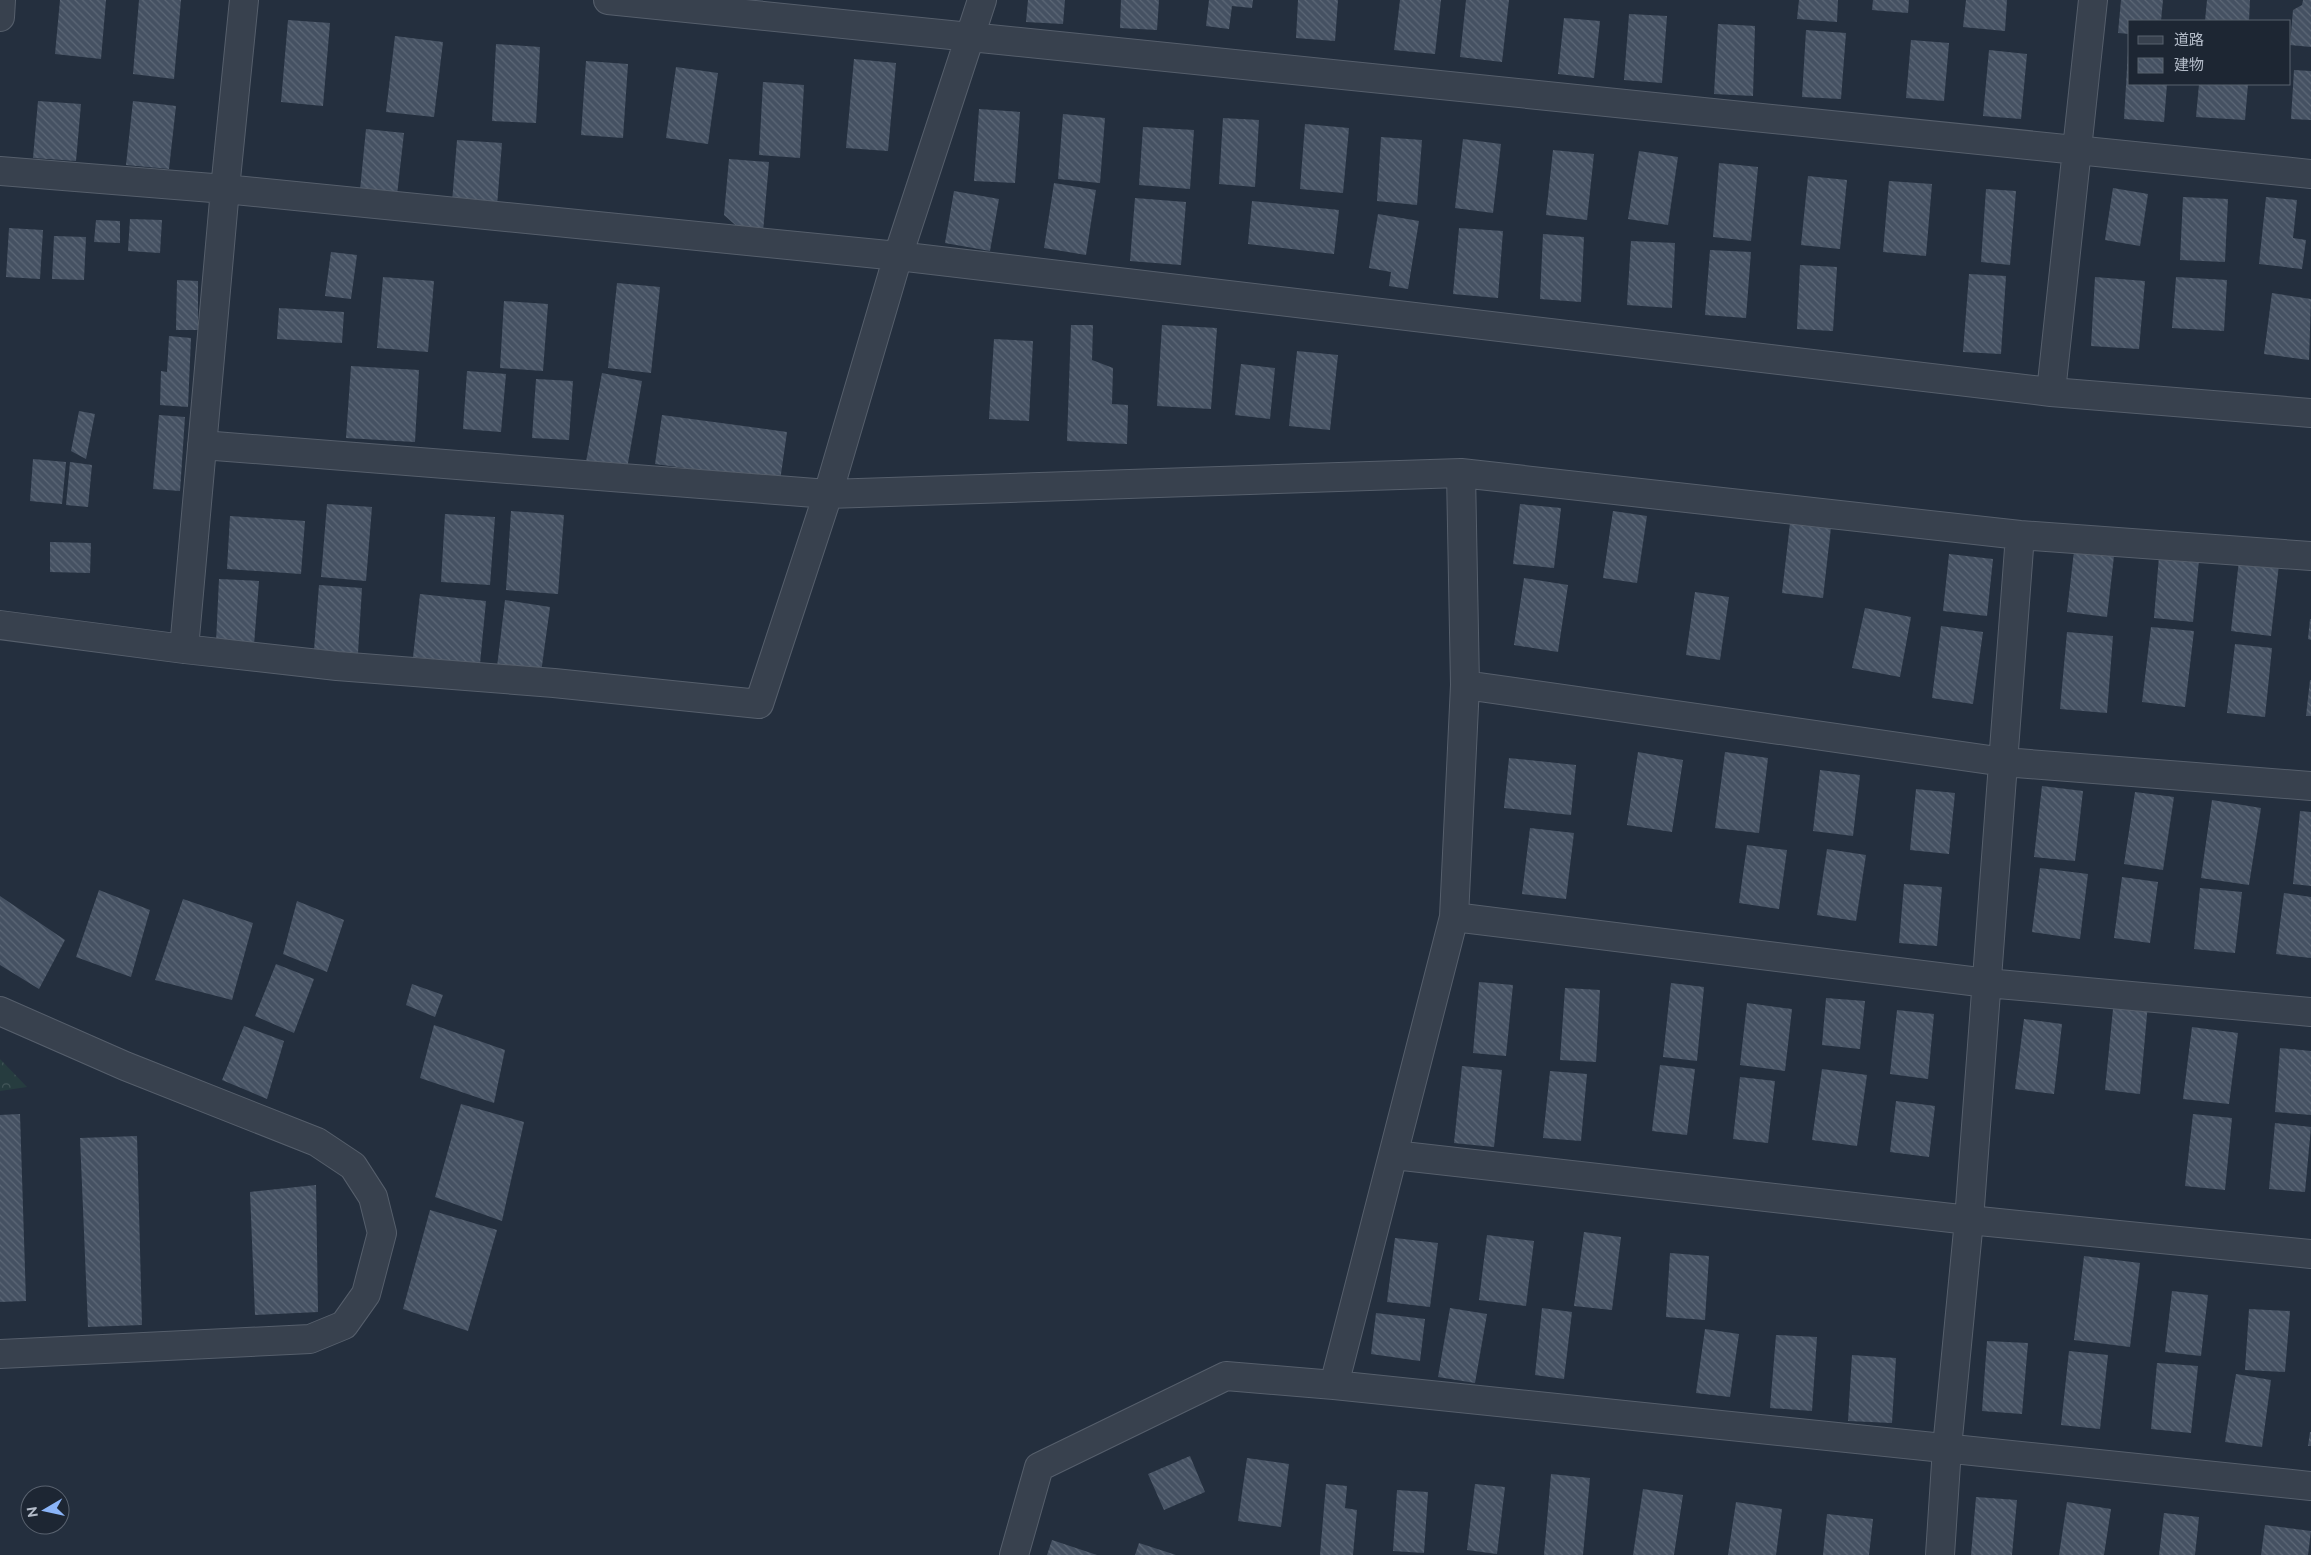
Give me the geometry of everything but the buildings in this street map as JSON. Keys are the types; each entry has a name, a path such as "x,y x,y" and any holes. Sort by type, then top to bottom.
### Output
{"street":[{"path":"0,16 2,0"},
{"path":"184,649 225,189 244,0"},
{"path":"608,0 2311,174"},
{"path":"0,625 184,649 337,666 554,683 759,704 828,494 898,256 982,0"},
{"path":"2051,392 2093,0"},
{"path":"0,170 225,189 898,256 2051,392 2311,413"},
{"path":"202,445 828,494 1461,473 2020,536 2311,556"},
{"path":"1334,1385 1454,917 1465,685 1461,473"},
{"path":"1940,1555 1946,1448 1969,1220 2020,536"},
{"path":"1465,685 2004,762 2311,786"},
{"path":"1454,917 1987,983 2311,1012"},
{"path":"0,1011 125,1066 317,1142 353,1166 373,1197 382,1233 366,1294 344,1325 310,1339 0,1354"},
{"path":"1394,1155 1969,1220 2311,1254"},
{"path":"1014,1555 1040,1467 1226,1376 1334,1385 2311,1486"}],"green space":[{"path":"0,1059 27,1087 0,1091"}]}
